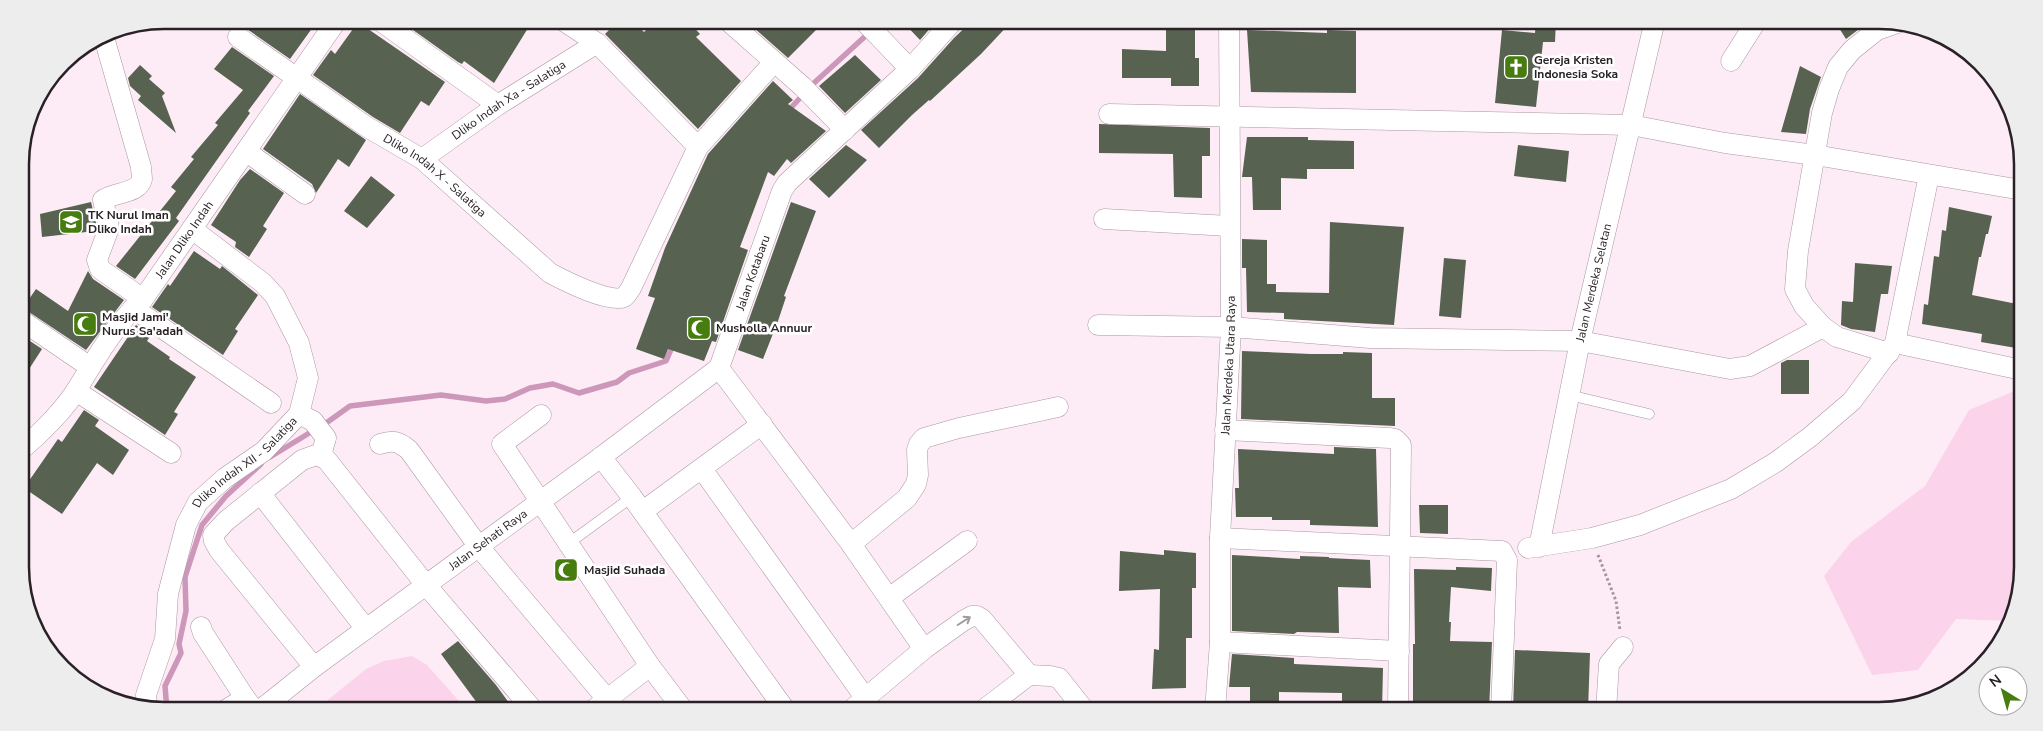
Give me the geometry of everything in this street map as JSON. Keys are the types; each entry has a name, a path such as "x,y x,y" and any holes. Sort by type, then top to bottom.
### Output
{"street":[{"name":"Jalan Dliko Indah","path":"29,435 76,391 90,366 192,229 331,29"},
{"path":"392,29 498,105"},
{"path":"576,29 597,43 698,147 774,62"},
{"path":"737,29 808,92 845,130"},
{"path":"872,29 910,68"},
{"name":"Jalan Kotabaru","path":"719,368 782,191 787,183 910,68 946,29"},
{"name":"Jalan Merdeka Utara Raya","path":"1216,702 1220,642 1220,538 1231,327 1229,29"},
{"name":"Jalan Merdeka Selatan","path":"1521,549 1569,395 1653,29"},
{"path":"1731,61 1751,29"},
{"path":"1881,29 1852,50 1838,67 1822,113 1798,251 1795,290 1804,306 1823,327 1848,342 2014,369"},
{"name":"Dliko Indah X - Salatiga","path":"238,37 367,127 422,159 550,273 598,294 617,298 625,296 631,288 698,147"},
{"path":"105,42 141,167 142,180 133,189 103,200 108,228 97,265 138,303 271,403"},
{"name":"Dliko Indah Xa - Salatiga","path":"422,159 498,105 597,43"},
{"path":"1109,114 1631,125 1725,143 1815,155 2014,189"},
{"path":"247,152 305,194"},
{"path":"1220,538 1521,549 1592,538 1640,525 1685,509 1731,489 1776,462 1831,420 1852,401 1892,348 1929,175"},
{"path":"1104,219 1230,226"},
{"name":"Dliko Indah XII - Salatiga","path":"146,701 146,695 165,639 168,594 186,525 198,502 225,478 264,451 306,417 308,378 299,343 278,301 258,279 192,229"},
{"path":"29,325 90,366"},
{"path":"1098,325 1231,327 1370,338 1580,341 1730,370 1750,366 1823,327"},
{"path":"719,368 851,544 924,649"},
{"name":"Jalan Sehati Raya","path":"260,702 366,629 719,368"},
{"path":"76,391 171,453"},
{"path":"851,544 907,498 913,490 918,475 917,450 924,438 959,428 1058,408"},
{"path":"541,415 502,444 650,666 677,702"},
{"path":"306,417 348,486 426,585 526,702"},
{"path":"638,504 702,469 762,424"},
{"path":"1225,430 1395,439 1402,449 1399,545 1398,702"},
{"path":"380,444 392,440 400,442 409,450 479,546 598,702"},
{"path":"314,666 219,550 214,541 215,531 302,460 323,447"},
{"path":"601,457 638,504 780,702"},
{"path":"702,469 866,699"},
{"path":"260,494 366,629"},
{"path":"889,598 967,541"},
{"path":"1501,702 1507,560 1521,549"},
{"path":"862,702 924,649 968,617 977,616 982,619 1030,675"},
{"path":"201,627 203,633 250,702"},
{"path":"1220,642 1399,651"},
{"path":"1607,702 1609,664 1623,647"},
{"path":"604,702 650,666"},
{"path":"994,702 1030,675 1058,678 1078,702"}],"lane":[{"path":"1569,395 1649,414"},
{"path":"569,543 638,504"}],"path":[{"path":"1592,538 1616,601 1623,647"}],"shaded area":[{"path":"2014,391 2014,576 2012,594 2007,611 2003,621 1956,619 1918,670 1872,675 1824,576 1851,542 1925,486 1969,410"},
{"path":"412,656 427,665 460,702 325,702 366,669 384,661"}],"building":[{"path":"247,29 312,29 290,59"},
{"path":"353,29 368,29 445,82 429,106 421,101 400,133 373,117 313,75 331,50 335,54"},
{"path":"412,29 527,29 494,83 464,61 462,64"},
{"path":"610,29 641,29 644,32 647,29 695,29 700,34 696,37 741,81 698,129 605,34"},
{"path":"755,29 817,29 788,58"},
{"path":"910,29 930,29 920,40"},
{"path":"964,29 1005,29 981,54 912,115 879,148 861,130 918,78"},
{"path":"1166,29 1195,29 1195,58 1199,58 1199,86 1171,86 1171,78 1122,78 1122,49 1166,51"},
{"path":"1535,29 1556,29 1555,42 1543,42 1536,107 1495,103 1502,30 1535,33"},
{"path":"1840,29 1859,29 1846,39"},
{"path":"1247,30 1327,33 1327,30 1356,31 1356,93 1251,92"},
{"path":"232,47 274,76 248,111 250,113 176,218 179,221 135,279 116,266 176,191 171,187 194,159 191,157 218,125 215,123 243,90 214,69"},
{"path":"855,55 881,80 845,113 819,86"},
{"path":"140,65 152,76 149,79 165,93 162,96 176,133 138,100 141,96 130,86 128,78"},
{"path":"1800,66 1821,77 1810,109 1806,134 1781,132"},
{"path":"773,81 793,100 788,104 826,131 791,163 787,159 774,176 768,172 740,247 748,250 716,342 712,341 704,361 668,349 664,359 636,349 655,298 648,296 665,248 708,154"},
{"path":"300,94 366,140 349,167 338,159 316,193 312,184 263,149"},
{"path":"1099,124 1210,128 1210,156 1202,156 1202,198 1174,197 1173,154 1099,153"},
{"path":"1247,137 1308,137 1308,140 1354,141 1354,169 1307,169 1307,179 1281,178 1281,210 1253,210 1252,177 1242,177"},
{"path":"846,145 867,160 829,198 809,179"},
{"path":"1518,145 1569,151 1566,182 1514,176"},
{"path":"250,169 284,193 263,226 267,229 249,257 235,247 236,242 211,225 240,180"},
{"path":"371,176 395,195 367,228 344,211"},
{"name":"TK Nurul Iman Dliko Indah","path":"91,202 97,227 95,231 42,237 40,214"},
{"path":"791,202 816,211 763,359 738,350"},
{"path":"1949,207 1992,216 1981,257 1979,257 1972,295 2014,303 2014,348 1981,342 1982,334 1922,324 1924,304 1928,305 1934,256 1939,257 1942,230 1946,231"},
{"path":"1330,222 1404,227 1394,325 1284,319 1284,313 1247,312 1246,268 1242,268 1242,239 1267,240 1267,284 1276,284 1276,292 1329,293"},
{"path":"194,251 220,269 222,266 258,295 235,329 238,331 223,355 152,307 168,284 170,286"},
{"path":"1444,258 1466,260 1461,318 1439,316"},
{"path":"1855,263 1892,266 1888,294 1881,294 1875,332 1851,329 1841,325 1842,301 1853,302"},
{"name":"Masjid Jami' Nurus Sa'adah","path":"88,271 93,279 124,300 86,350 29,312 29,299 36,289 68,311"},
{"path":"136,325 151,335 147,341 196,377 174,412 178,414 165,435 94,387"},
{"path":"29,340 42,349 29,369"},
{"path":"1242,351 1311,354 1372,353 1372,398 1395,398 1395,426 1241,419"},
{"path":"1787,360 1809,360 1809,394 1781,394 1781,363"},
{"path":"84,410 99,420 95,426 129,450 113,475 97,463 62,514 29,491 29,481 58,439 62,442"},
{"path":"1334,447 1376,449 1378,527 1310,525 1310,520 1272,520 1272,517 1236,517 1235,488 1239,488 1238,449 1334,454"},
{"path":"1419,505 1448,505 1448,534 1420,533"},
{"path":"1164,550 1196,553 1196,588 1192,588 1192,638 1186,638 1186,688 1152,689 1154,649 1159,650 1160,589 1119,591 1120,551 1164,555"},
{"path":"1232,555 1300,559 1300,556 1370,560 1371,588 1338,587 1339,633 1297,632 1294,634 1232,631"},
{"path":"1456,567 1492,568 1491,591 1451,587 1449,622 1451,622 1450,641 1492,642 1489,702 1413,702 1413,644 1415,644 1414,569 1456,570"},
{"path":"458,641 508,702 476,702 441,654"},
{"path":"1515,650 1590,653 1588,702 1513,702"},
{"path":"1232,654 1294,658 1294,664 1383,668 1382,702 1342,702 1342,693 1279,692 1279,702 1250,702 1250,687 1229,687"}],"waterway":[{"path":"787,112 814,83 873,29"},
{"path":"270,457 350,406 441,395 486,401 505,399 530,388 553,384 579,393 617,382 629,373 666,361 673,345"},
{"path":"166,702 165,686 181,653 179,644 186,611 185,577 202,525 226,496 261,464"}],"place":[{"name":"Gereja Kristen Indonesia Soka","path":"1516,67"},
{"name":"TK Nurul Iman Dliko Indah","path":"71,222"},
{"name":"Masjid Jami' Nurus Sa'adah","path":"85,324"},
{"name":"Musholla Annuur","path":"699,328"},
{"name":"Masjid Suhada","path":"566,570"}]}
